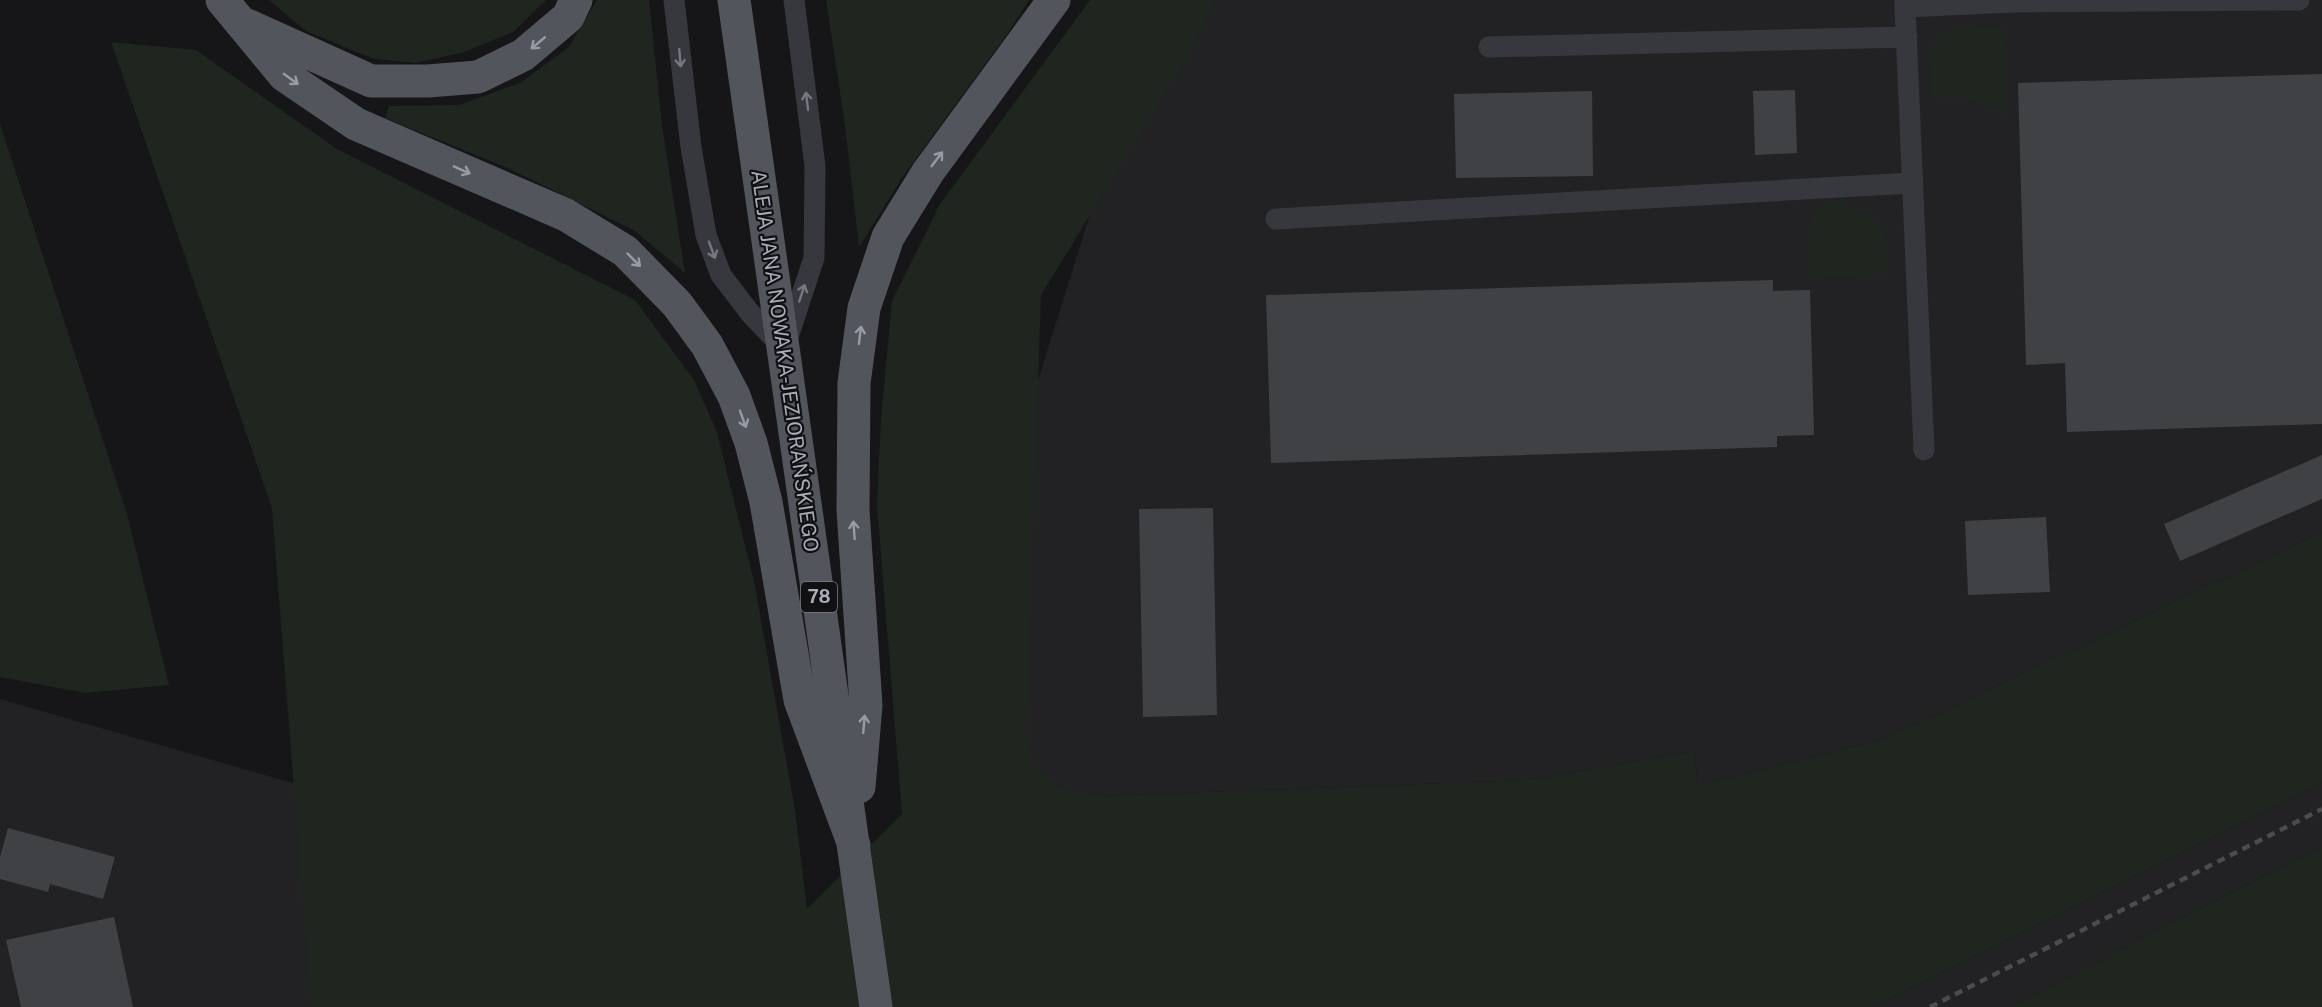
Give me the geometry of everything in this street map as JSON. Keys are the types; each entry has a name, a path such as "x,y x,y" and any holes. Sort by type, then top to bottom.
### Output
{"main road":[{"path":"230,10 371,81 428,81 478,76 523,55 568,17 576,0"},
{"name":"ALEJA JANA NOWAKA-JEZIORAŃSKIEGO","path":"734,0 876,1007"},
{"path":"854,845 866,705 853,510 854,383 864,308 888,237 927,172 1054,0"},
{"path":"230,10 284,75 356,124 566,215 625,251 677,304 707,345 734,396 751,443 766,502 800,700 854,845"}],"lane":[{"path":"675,0 691,147 706,235 721,275 750,313 784,349 814,258 815,166 794,0"},
{"path":"1924,450 1905,3 2299,0"},
{"path":"1490,47 1906,37"},
{"path":"1276,219 1912,183"}],"shaded area":[{"path":"269,0 546,0 513,32 464,52 416,63 374,59 306,31"},
{"path":"597,0 649,0 662,125 685,273 635,231 510,169 385,118 389,106 459,105 520,83 569,47"},
{"path":"826,0 1029,0 1008,33 904,175 859,247 845,125"},
{"path":"1090,0 1215,0 1192,49 1041,295 1026,738 1035,765 1052,782 1074,792 1102,796 1526,780 1695,751 1697,785 1884,739 2322,532 2322,782 1873,1007 311,1007 272,508 111,42 196,50 337,149 635,300 694,380 717,432 754,581 795,810 807,909 902,814 877,505 881,418 892,301 940,204"},
{"path":"1182,0 2322,0 2322,532 1884,739 1697,785 1695,751 1526,780 1102,796 1076,794 1057,788 902,815 1117,128"},
{"path":"2006,27 2008,116 1963,97 1932,97 1929,51 1945,32 1956,29"},
{"path":"0,124 127,514 169,685 85,693 0,677"},
{"path":"1846,200 1847,207 1863,212 1881,226 1887,247 1888,262 1885,274 1809,279 1808,239 1813,217 1820,209 1831,203"},
{"path":"0,699 791,926 803,1007 0,1007"},
{"path":"2322,782 2322,846 2009,1007 1873,1007"},
{"path":"2322,846 2322,1007 2009,1007"}],"building":[{"path":"2322,74 2322,424 2067,432 2065,363 2026,365 2018,83"},
{"path":"1795,90 1797,153 1755,155 1753,91"},
{"path":"1592,91 1593,176 1456,178 1454,94"},
{"path":"1773,280 1773,291 1810,290 1814,435 1777,436 1777,447 1271,463 1266,295"},
{"path":"2322,455 2322,499 2180,561 2164,524"},
{"path":"1213,508 1217,715 1143,717 1139,509"},
{"path":"2046,517 2050,592 1968,595 1965,521"},
{"path":"8,828 115,857 103,899 50,884 48,892 0,879 0,857"},
{"path":"114,917 133,1007 21,1007 6,940"}],"railway":[{"path":"1930,1007 2322,809"}]}
